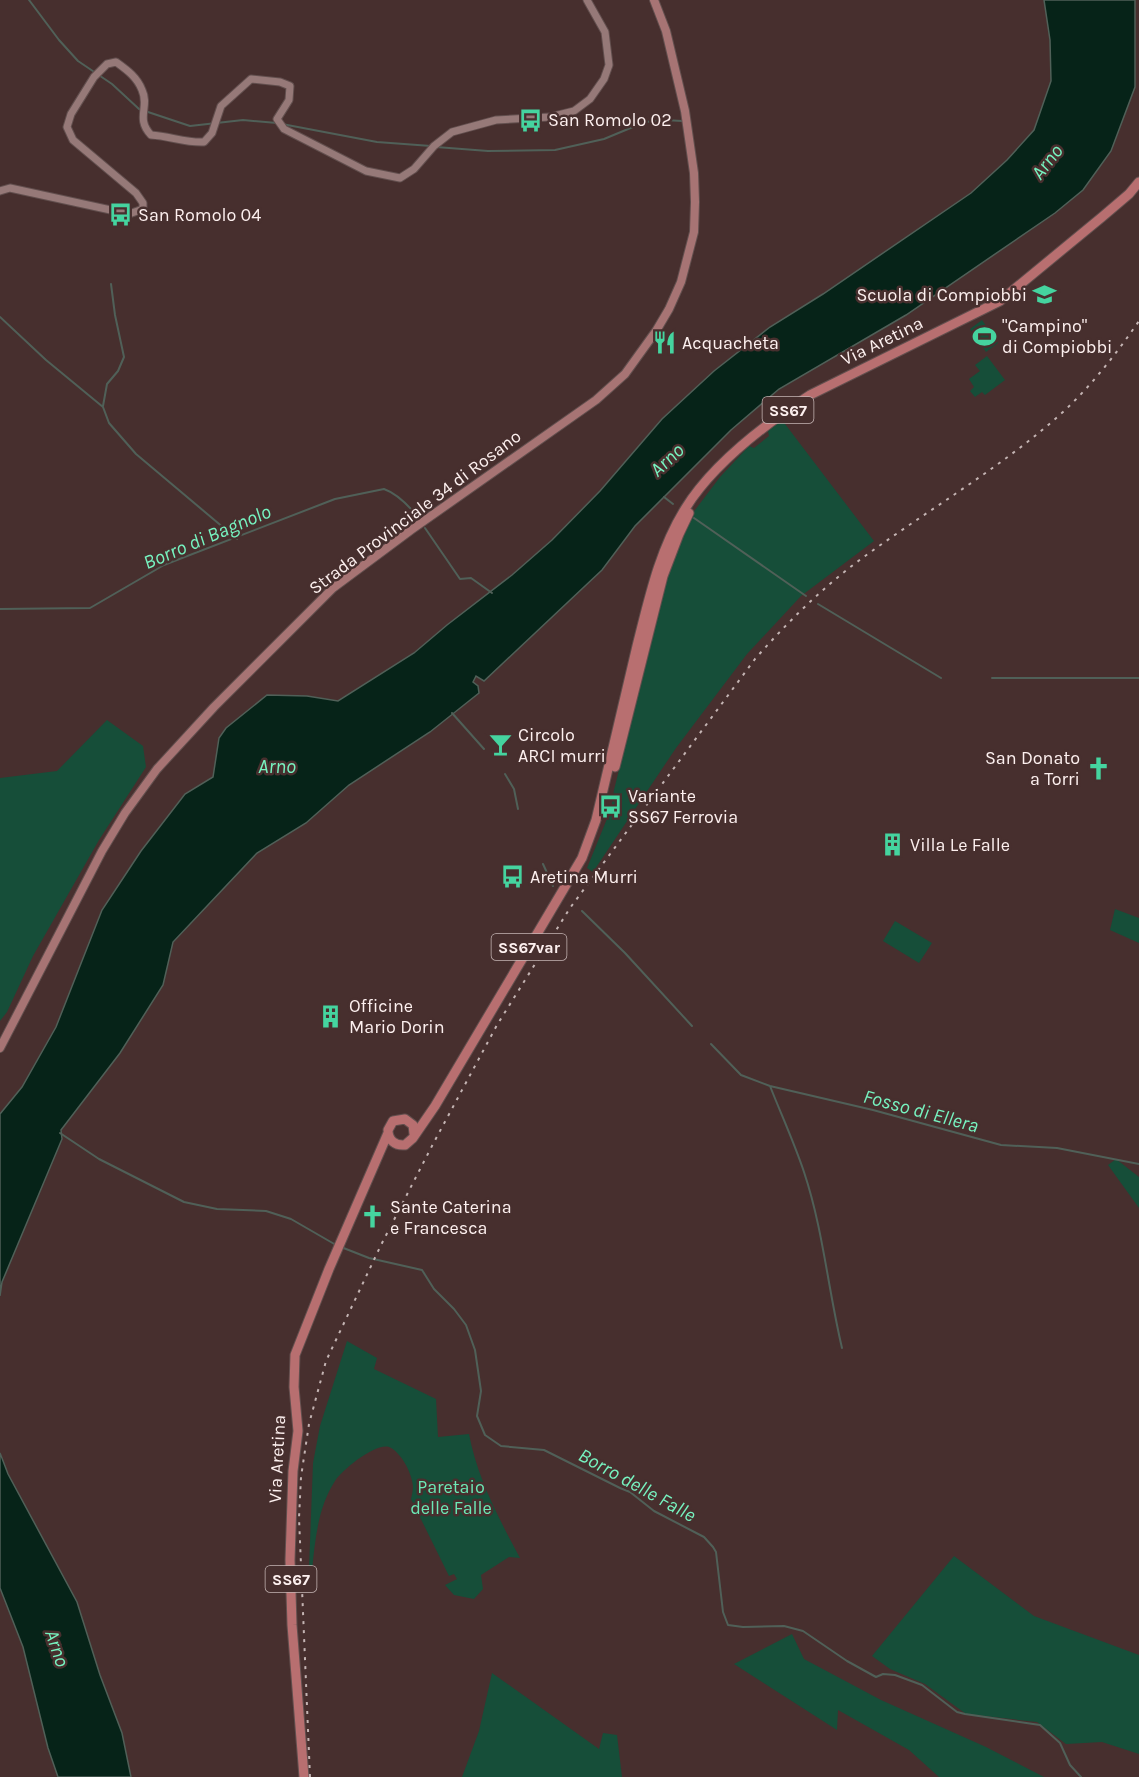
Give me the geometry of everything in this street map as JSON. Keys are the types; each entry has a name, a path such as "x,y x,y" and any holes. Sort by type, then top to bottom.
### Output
{"main road":[{"name":"Strada Provinciale 34 di Rosano","path":"0,1048 102,851 125,813 157,769 333,588 411,530 596,400 625,374 656,331 669,309 684,273 694,232 695,202 694,173 685,111 666,31 654,0"},
{"name":"Via Aretina","path":"596,820 656,572 675,526 699,489 756,434 810,395 1000,301 1129,194 1139,182"},
{"name":"SS67var","path":"414,1134 435,1106 570,880 586,848 610,786 663,576 686,518 715,473"},
{"name":"SS67var","path":"409,1121 427,1114 435,1106"},
{"path":"377,1158 391,1148 409,1143 414,1134 413,1125 409,1121 400,1119 389,1127 388,1133 392,1142 399,1145"},
{"name":"Via Aretina","path":"304,1777 290,1571 291,1505 298,1431 295,1355 329,1269 388,1133"}],"street":[{"path":"0,190 10,188 120,213 134,214 142,209 143,203 136,194 73,140 68,128 71,114 94,77 106,64 116,62 132,73 143,91 144,128 151,135 169,136 188,143 204,142 212,133 221,106 251,80 280,81 290,86 289,100 277,119 284,129 366,171 399,178 414,169 434,146 452,132 496,120 550,117 574,111 590,99 604,79 609,65 605,32 586,0"}],"green space":[{"name":"\"Campino\" di Compiobbi","path":"982,320 998,343 986,352 970,329"},
{"path":"987,356 1005,380 985,395 982,392 975,397 970,391 974,387 969,379 980,371 975,365"},
{"path":"782,420 874,541 801,596 747,654 676,748 593,872 587,868 611,809 663,593 678,542 692,514 720,477 749,446 754,448 769,436 768,431"},
{"path":"107,720 143,746 146,767 99,840 33,956 7,1012 0,1021 0,778 57,771"},
{"path":"1115,909 1139,918 1139,943 1110,930"},
{"path":"895,921 932,943 919,963 883,941"},
{"path":"1116,1159 1139,1177 1139,1208 1108,1165"},
{"name":"Paretaio delle Falle","path":"347,1341 377,1358 374,1369 436,1399 438,1437 469,1434 483,1482 520,1558 509,1557 481,1575 483,1589 474,1599 454,1595 445,1585 457,1579 454,1574 449,1576 411,1499 413,1486 408,1469 398,1453 389,1447 368,1453 351,1464 335,1481 321,1513 312,1571 309,1569 313,1463 320,1426"},
{"path":"954,1556 1034,1616 1139,1655 1139,1754 1102,1742 1066,1744 1037,1722 966,1714 925,1684 890,1669 872,1656"},
{"path":"792,1634 804,1659 881,1700 986,1747 1044,1777 939,1777 909,1750 838,1710 837,1730 734,1664"},
{"path":"492,1673 599,1749 603,1733 617,1735 622,1777 462,1777 479,1731"}],"water":[{"name":"Arno","path":"1044,0 1135,0 1135,87 1111,151 1083,190 1055,213 906,315 779,389 731,430 635,526 602,570 484,681 476,676 473,682 478,686 479,693 430,732 349,785 306,823 257,853 173,942 163,985 120,1053 61,1130 62,1139 2,1282 0,1296 0,1114 22,1087 56,1027 102,910 141,851 185,794 213,777 219,738 226,728 267,695 307,696 338,701 414,653 552,540 600,491 662,419 714,371 770,327 823,294 971,193 1007,160 1034,130 1051,81 1050,40"},
{"name":"Arno","path":"0,1453 8,1474 77,1602 100,1675 122,1733 131,1777 58,1777 48,1748 23,1647 0,1588"}],"waterway":[{"path":"29,0 78,61 112,84 139,109 190,126 243,120 277,123"},
{"path":"436,147 488,151 555,150 604,139 645,122 682,121"},
{"path":"282,124 377,142 431,146"},
{"path":"103,406 107,384 118,371 124,357 111,284"},
{"path":"0,317 46,360 103,407 109,423 136,454 237,539"},
{"name":"Borro di Bagnolo","path":"0,609 90,608 164,565 335,499 384,489 399,497 418,517"},
{"path":"664,497 673,504"},
{"path":"694,518 806,596"},
{"name":"Borro di Bagnolo","path":"425,528 460,579 471,578 492,593"},
{"path":"818,604 941,678"},
{"path":"992,678 1139,678"},
{"name":"Fosso di Ellera","path":"452,713 484,749"},
{"name":"Fosso di Ellera","path":"505,774 514,789 518,809"},
{"name":"Fosso di Ellera","path":"543,864 553,886"},
{"name":"Fosso di Ellera","path":"582,911 625,953 692,1026"},
{"name":"Fosso di Ellera","path":"711,1044 741,1075 770,1086 873,1110 1001,1145 1057,1148 1139,1164"},
{"path":"770,1086 811,1194 842,1348"},
{"name":"Borro delle Falle","path":"60,1133 99,1159 184,1202 217,1209 266,1211 291,1219 336,1245"},
{"name":"Borro delle Falle","path":"341,1247 369,1258 422,1270 434,1289 454,1309 466,1325 475,1350 481,1391 477,1416 485,1435 501,1446 544,1450 630,1492 654,1511 704,1537 716,1552 723,1612 728,1625 784,1626 803,1631 847,1661 876,1677 883,1674 895,1675 922,1685 957,1712 1040,1725 1060,1743 1070,1765 1081,1777"}],"railway":[{"path":"310,1777 299,1518 301,1477 309,1424 326,1361 381,1245 497,1025 570,908 766,646 814,598 853,565 987,472 1063,412 1103,369 1139,321"}],"place":[{"name":"San Romolo 02","path":"530,120"},
{"name":"San Romolo 04","path":"120,215"},
{"name":"Scuola di Compiobbi","path":"1045,295"},
{"name":"\"Campino\" di Compiobbi","path":"984,336"},
{"name":"Acquacheta","path":"664,343"},
{"name":"Circolo ARCI murri","path":"500,745"},
{"name":"San Donato a Torri","path":"1098,768"},
{"name":"Variante SS67 Ferrovia","path":"610,806"},
{"name":"Villa Le Falle","path":"892,845"},
{"name":"Aretina Murri","path":"512,877"},
{"name":"Officine Mario Dorin","path":"331,1016"},
{"name":"Sante Caterina e Francesca","path":"372,1217"}]}
